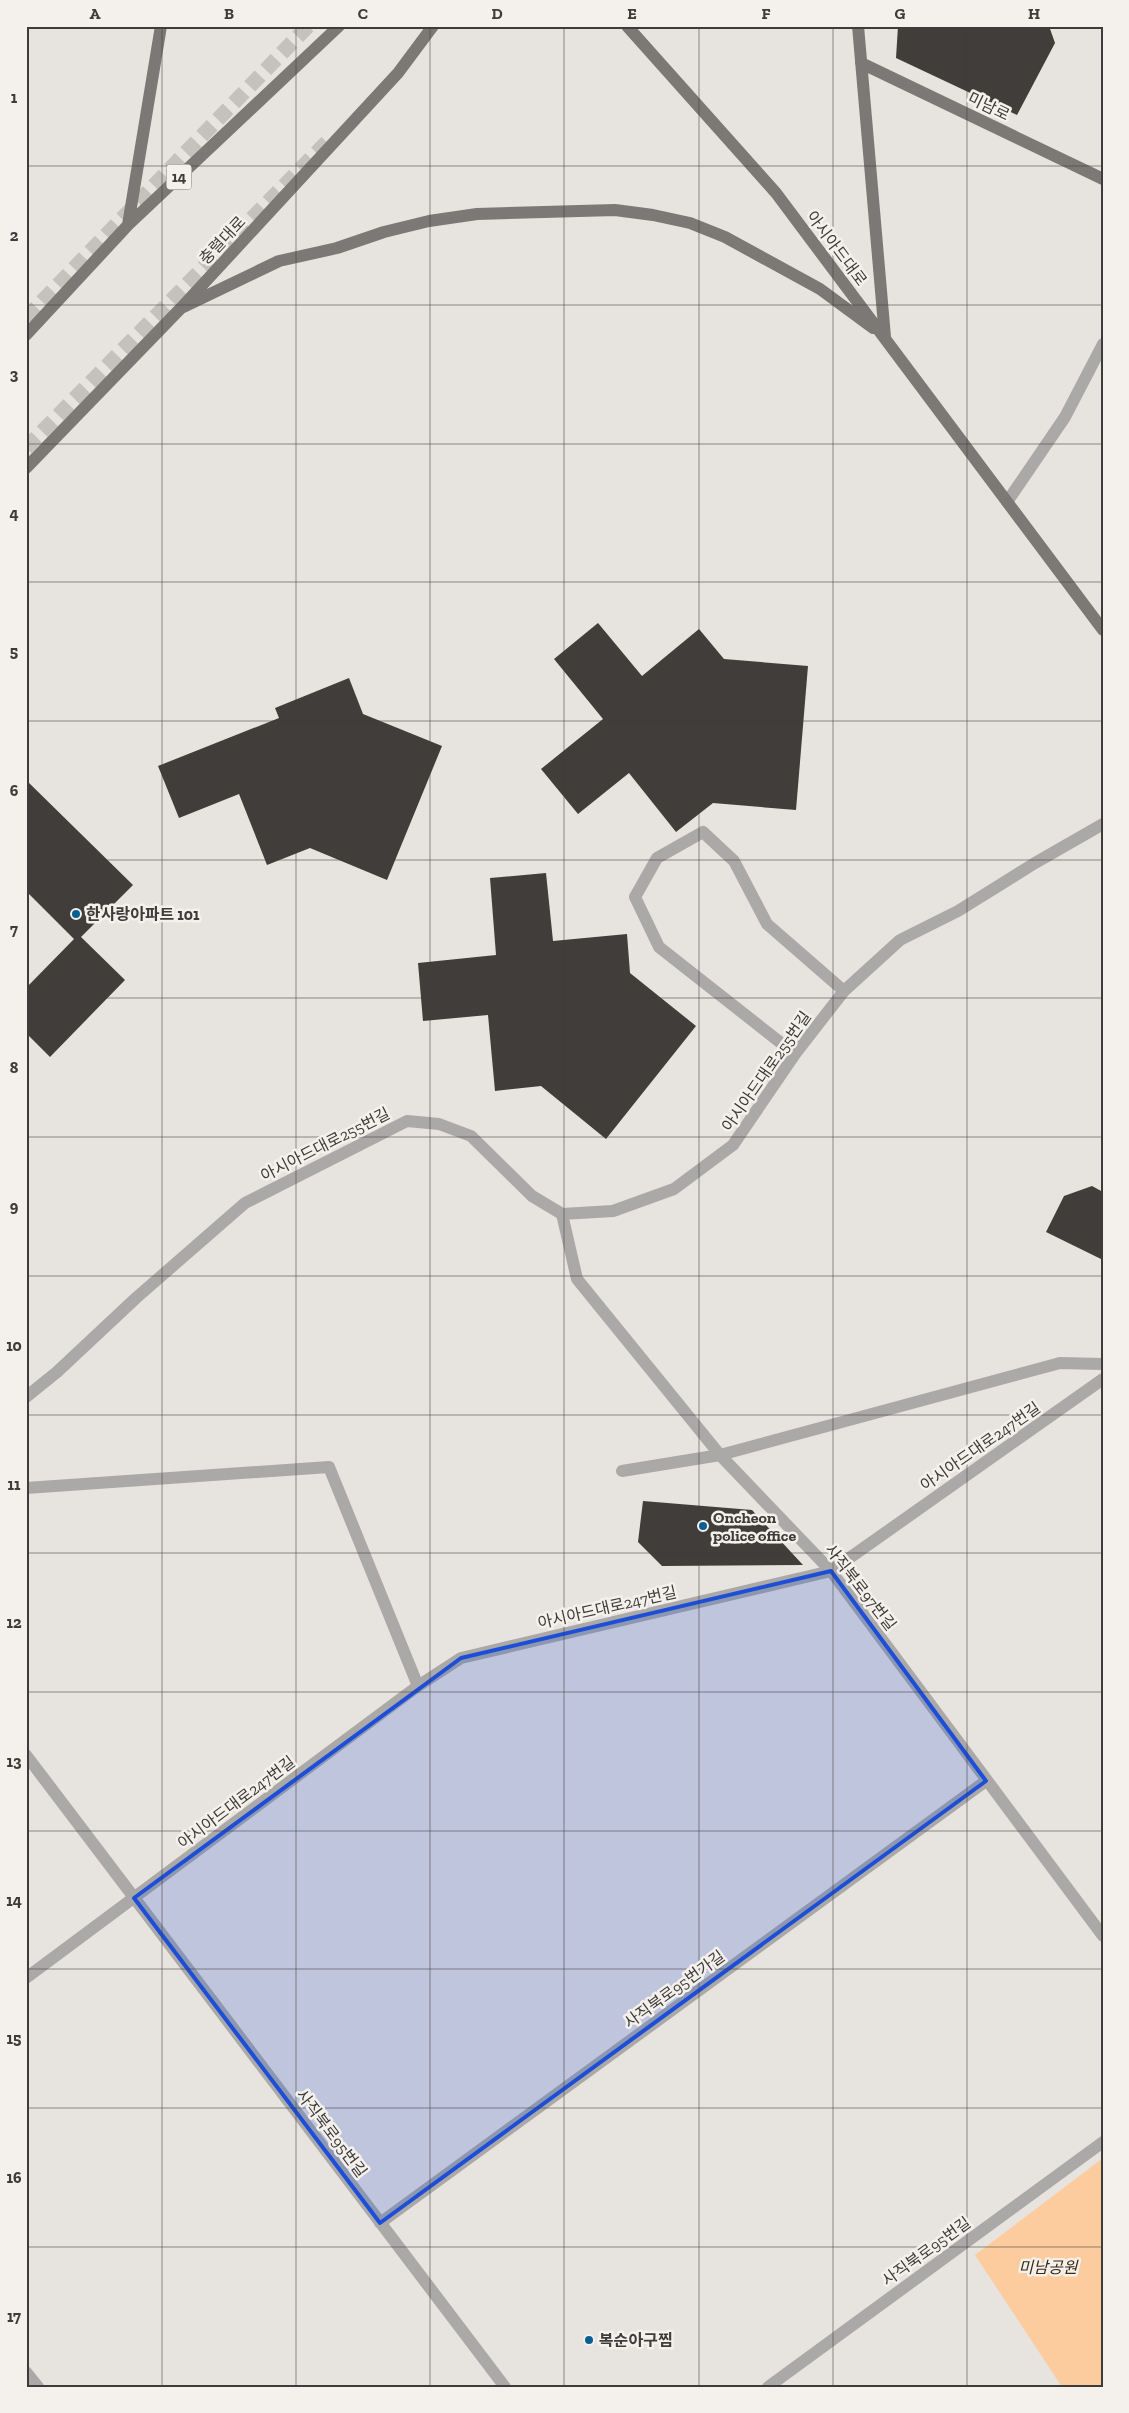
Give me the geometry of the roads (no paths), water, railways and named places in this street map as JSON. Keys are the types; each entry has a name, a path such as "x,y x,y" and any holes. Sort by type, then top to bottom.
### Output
{"main road":[{"path":"128,226 161,26"},
{"name":"14","path":"26,335 128,226 339,26"},
{"name":"충렬대로","path":"26,468 181,308 398,73 433,26"},
{"name":"아시아드대로","path":"627,26 776,193 1103,630"},
{"path":"858,26 885,337"},
{"name":"미남로","path":"861,63 1103,179"},
{"path":"181,308 279,261 337,248 384,232 429,221 477,214 615,210 653,215 690,223 725,237 820,289 885,337"}],"street":[{"path":"1007,502 1065,417 1103,344"},
{"name":"아시아드대로255번길","path":"26,1397 57,1372 136,1298 246,1203 407,1121 439,1124 472,1136 532,1196 562,1214 613,1211 674,1189 733,1146 795,1054 844,991 900,940 958,911 1035,863 1103,824"},
{"path":"795,1054 659,947 634,898 657,858 703,832 734,860 767,924 844,991"},
{"name":"사직북로97번길","path":"562,1214 577,1279 720,1455 831,1571 1103,1936"},
{"path":"622,1472 720,1455 1060,1363 1103,1364"},
{"name":"아시아드대로247번길","path":"26,1978 418,1686 461,1658 831,1571 1103,1379"},
{"path":"26,1488 329,1467 418,1686"},
{"path":"26,1755 134,1898"},
{"name":"사직북로95번가길","path":"380,2223 986,1781"},
{"name":"사직북로95번길","path":"134,1898 504,2387"},
{"name":"사직북로95번길","path":"768,2387 1103,2142"},
{"path":"26,2372 38,2387"}],"tunnel":[{"path":"26,318 308,26"},
{"path":"26,448 330,139"}],"place":[{"name":"한사랑아파트 101","path":"76,914"},
{"name":"Oncheon police office","path":"703,1526"},
{"name":"복순아구찜","path":"589,2340"}],"park label":[{"name":"미남공원","path":"1048,2267"}]}
